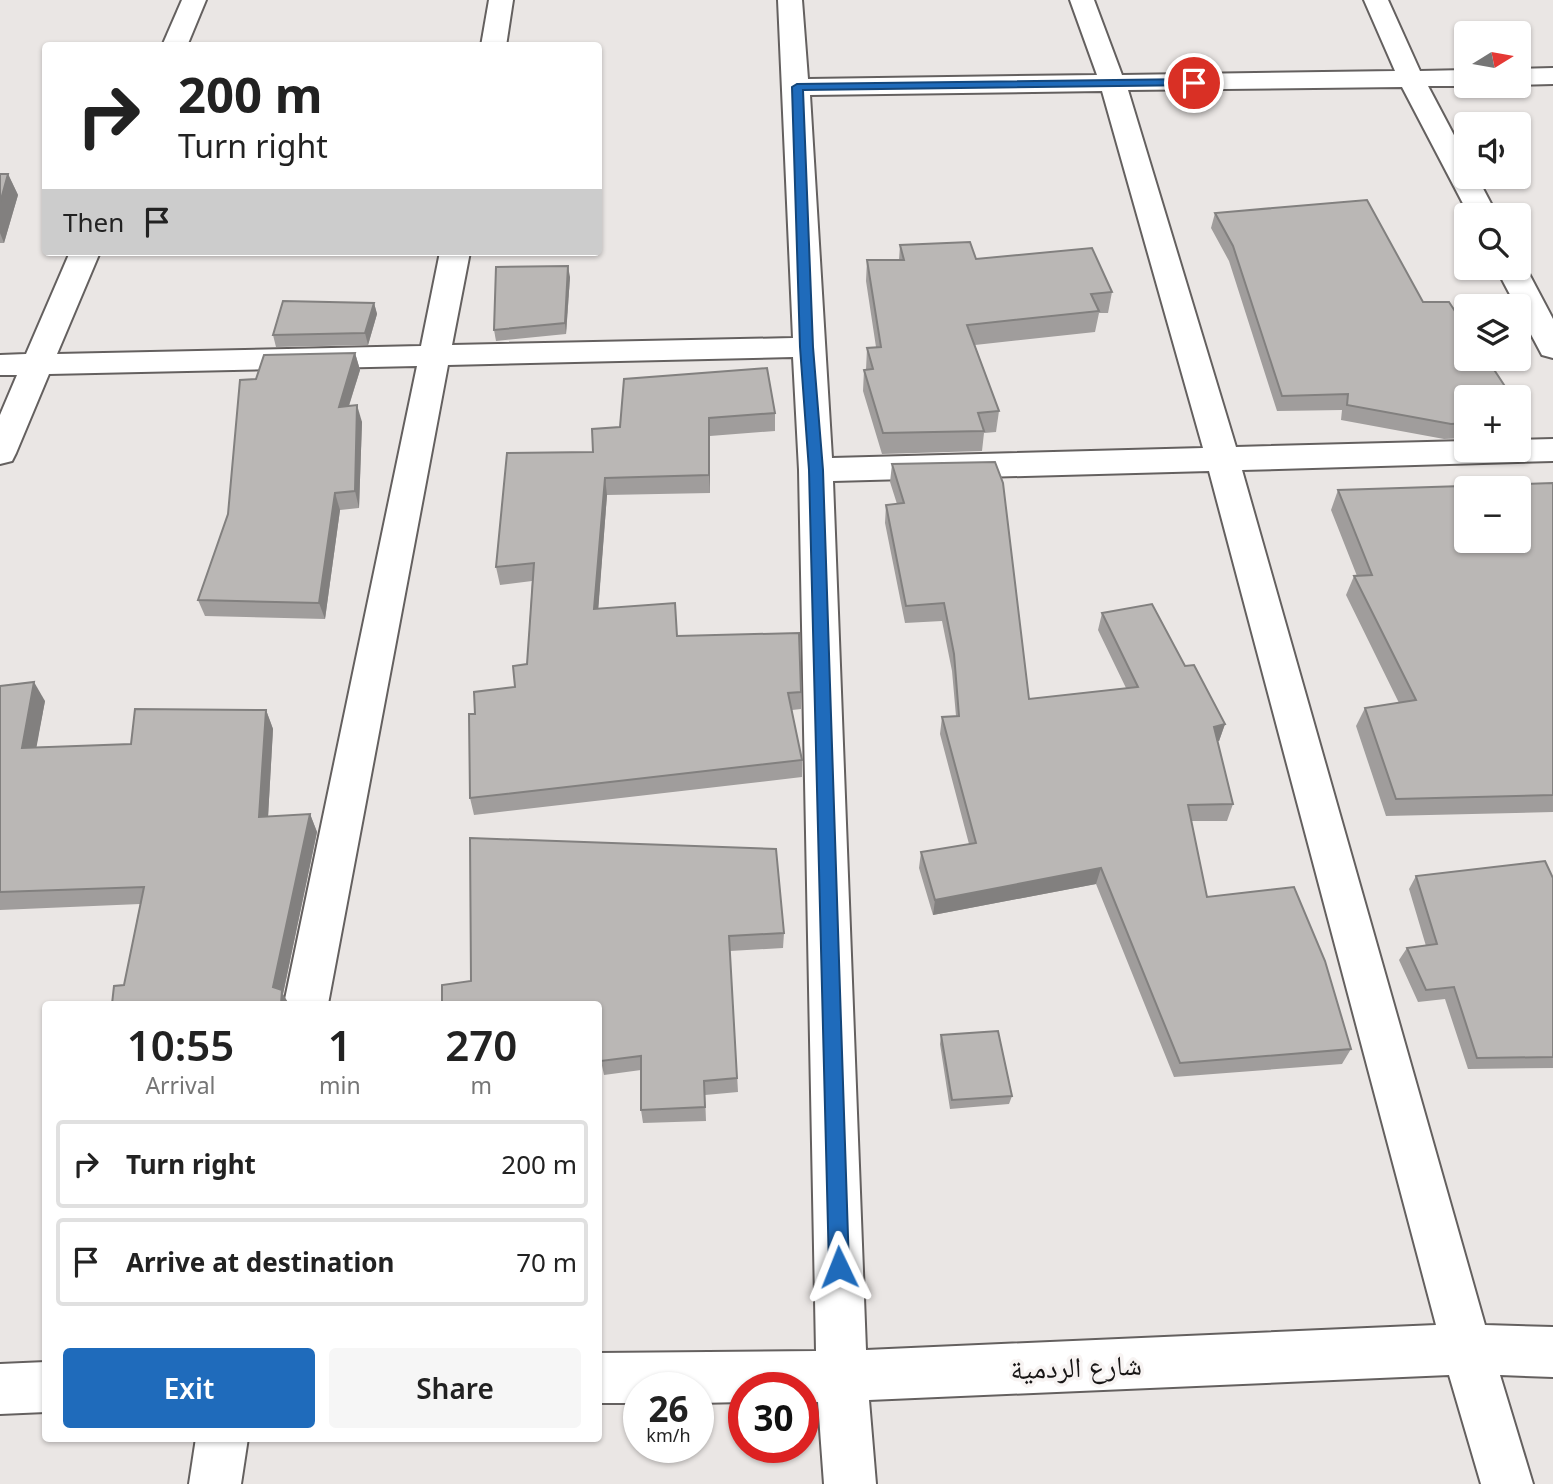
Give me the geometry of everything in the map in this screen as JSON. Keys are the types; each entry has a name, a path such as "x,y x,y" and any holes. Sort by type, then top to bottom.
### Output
{"street":[{"path":"176,42 194,0"},
{"path":"494,42 501,0"},
{"path":"790,0 797,87 806,347 816,470 842,1377 850,1484"},
{"path":"1082,0 1113,84 1223,460 1467,1349 1507,1484"},
{"path":"1376,0 1411,79 1477,203"},
{"path":"1531,77 1553,76"},
{"path":"797,87 1454,78"},
{"path":"0,453 83,256"},
{"path":"307,1001 454,256"},
{"path":"1517,280 1553,348"},
{"path":"0,365 806,347"},
{"path":"816,470 1553,450"},
{"name":"شارع الردمية","path":"602,1378 842,1377 1467,1349 1553,1352"},
{"path":"0,1389 42,1387"},
{"path":"215,1484 221,1442"}],"building":[{"path":"0,174 8,174 0,203"},
{"path":"1367,200 1423,302 1449,302 1454,310 1454,371 1495,371 1504,385 1454,385 1454,424 1451,424 1347,405 1348,394 1282,396 1233,246 1215,213"},
{"path":"970,242 976,259 1092,248 1112,292 1091,294 1099,311 967,325 999,411 978,413 984,431 883,433 864,370 873,369 867,348 881,347 867,260 904,260 900,245"},
{"path":"568,266 565,323 494,330 496,267"},
{"path":"283,301 374,303 365,333 273,335"},
{"path":"355,353 339,407 357,405 355,491 335,493 319,603 198,600 228,514 240,380 256,379 264,355"},
{"path":"767,368 775,413 709,418 709,475 605,478 594,609 675,603 677,636 799,633 801,692 788,693 802,760 470,798 469,714 475,714 474,692 515,687 513,666 527,664 534,563 496,567 507,453 593,452 592,429 620,427 624,379"},
{"path":"995,462 1003,483 1029,699 1138,687 1102,613 1152,604 1185,666 1194,665 1225,724 1214,727 1233,804 1188,805 1207,897 1294,887 1325,961 1351,1049 1180,1063 1101,868 935,900 921,852 976,843 942,717 959,716 954,654 944,603 906,606 886,505 904,503 892,464"},
{"path":"1553,483 1553,795 1396,799 1365,708 1416,700 1354,576 1372,575 1338,490 1454,486 1454,553 1531,553 1531,484"},
{"path":"34,682 22,748 131,744 135,709 266,710 259,817 310,814 273,987 282,990 281,1001 112,1001 114,986 124,985 144,887 0,892 0,686"},
{"path":"470,838 776,849 784,933 729,936 737,1078 704,1081 705,1107 641,1110 641,1056 602,1061 602,1001 442,1001 442,985 471,981"},
{"path":"1545,861 1553,878 1553,1057 1477,1058 1454,987 1426,990 1407,948 1437,944 1416,876"},
{"path":"998,1031 1012,1096 952,1100 941,1035"}],"route":[{"path":"839,1267 816,470 806,347 797,87 1194,83"}]}
